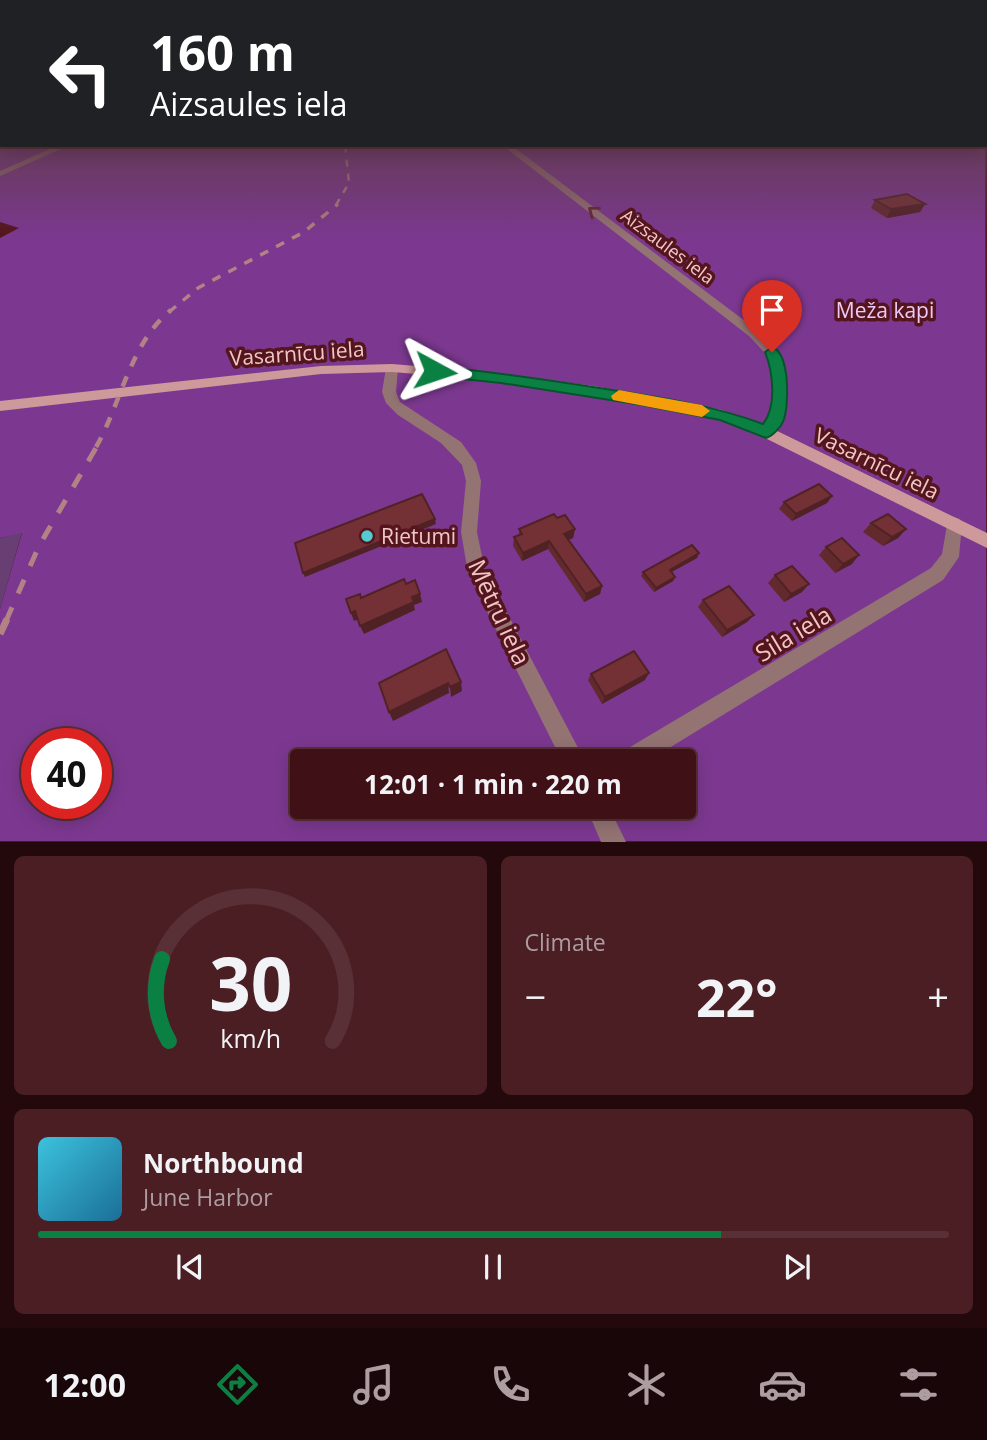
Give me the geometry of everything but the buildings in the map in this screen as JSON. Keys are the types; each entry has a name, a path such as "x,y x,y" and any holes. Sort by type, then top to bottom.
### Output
{"street":[{"path":"0,174 31,160"},
{"name":"Aizsaules iela","path":"526,160 753,333 772,352 780,371 776,419 766,432"},
{"name":"Vasarnīcu iela","path":"0,406 308,371 392,368 478,375 594,391 722,415 766,432 987,541"},
{"name":"Mētru iela","path":"392,368 389,390 391,400 437,430 463,453 473,472 475,495 469,523 469,545 477,573 568,749"},
{"name":"Sila iela","path":"648,749 937,574 950,557 954,524"},
{"path":"603,819 614,842"}],"shaded area":[{"path":"22,532 0,609 0,538"}],"green space":[{"name":"Meža kapi","path":"0,160 985,160 987,841 0,841 0,609 22,533 0,538 0,238 19,228 0,222"}],"railway":[{"path":"336,205 349,183 347,160"},
{"path":"169,312 198,288 304,232 338,204"},
{"path":"96,447 136,357 146,339 169,312"},
{"path":"6,621 39,546 97,446"},
{"path":"0,634 7,619"}],"slow traffic":[{"path":"619,396 702,411"}],"place":[{"name":"Rietumi","path":"367,536"}],"route":[{"path":"435,371 594,391 722,415 766,432 776,419 780,371 772,352"}]}
